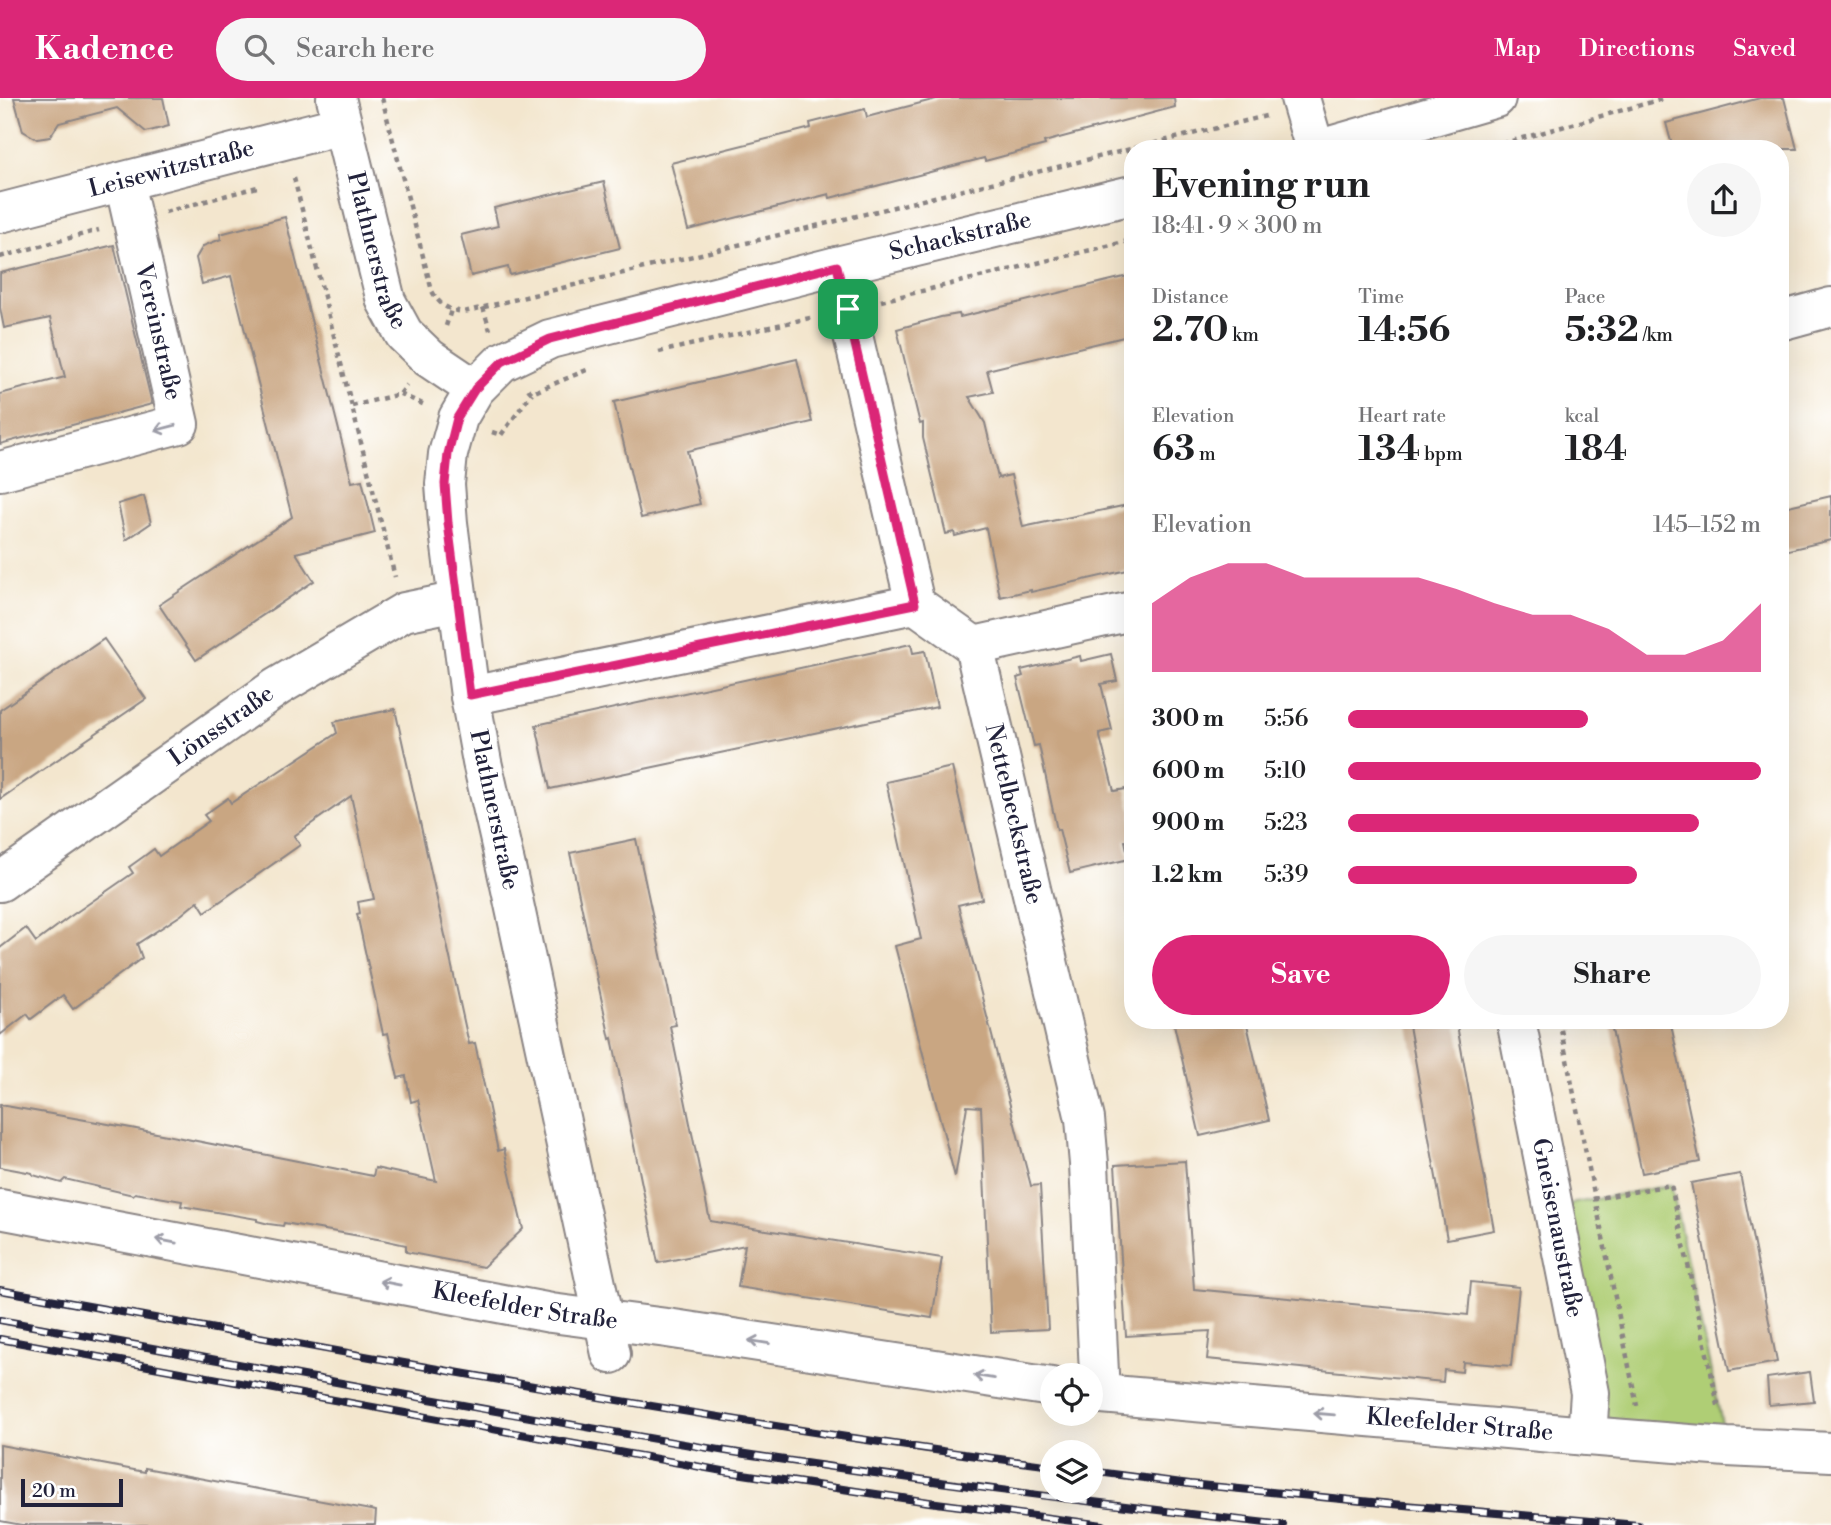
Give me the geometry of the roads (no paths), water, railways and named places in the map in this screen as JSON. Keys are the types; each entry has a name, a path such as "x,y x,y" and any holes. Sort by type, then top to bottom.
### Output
{"street":[{"path":"1349,140 1496,98"},
{"path":"1302,102 1314,140"},
{"name":"Plathnerstraße","path":"339,111 386,301 404,334 429,358 475,389 457,418 448,454 445,484 470,695 482,762 607,1338"},
{"name":"Leisewitzstraße","path":"0,213 124,181 339,111"},
{"name":"Vereinstraße","path":"0,471 179,424 124,181"},
{"name":"Schackstraße","path":"475,389 502,362 550,339 1124,197"},
{"path":"837,266 915,604 974,646 1124,613"},
{"path":"1789,319 1831,307"},
{"name":"Lönsstraße","path":"0,882 277,687 404,612 457,601"},
{"path":"470,695 915,604"},
{"name":"Nettelbeckstraße","path":"974,646 1085,1119 1090,1164 1094,1363"},
{"name":"Gneisenaustraße","path":"1518,1029 1590,1393 1587,1437"},
{"name":"Kleefelder Straße","path":"0,1209 551,1314 607,1338 667,1328 1040,1385"},
{"name":"Kleefelder Straße","path":"1103,1395 1587,1437 1831,1452"}],"railway":[{"path":"0,1290 656,1407 1040,1464"},
{"path":"0,1320 726,1451 1004,1491 1283,1525"},
{"path":"0,1339 723,1471 1103,1525"},
{"path":"1103,1473 1392,1504 1638,1525"}]}
